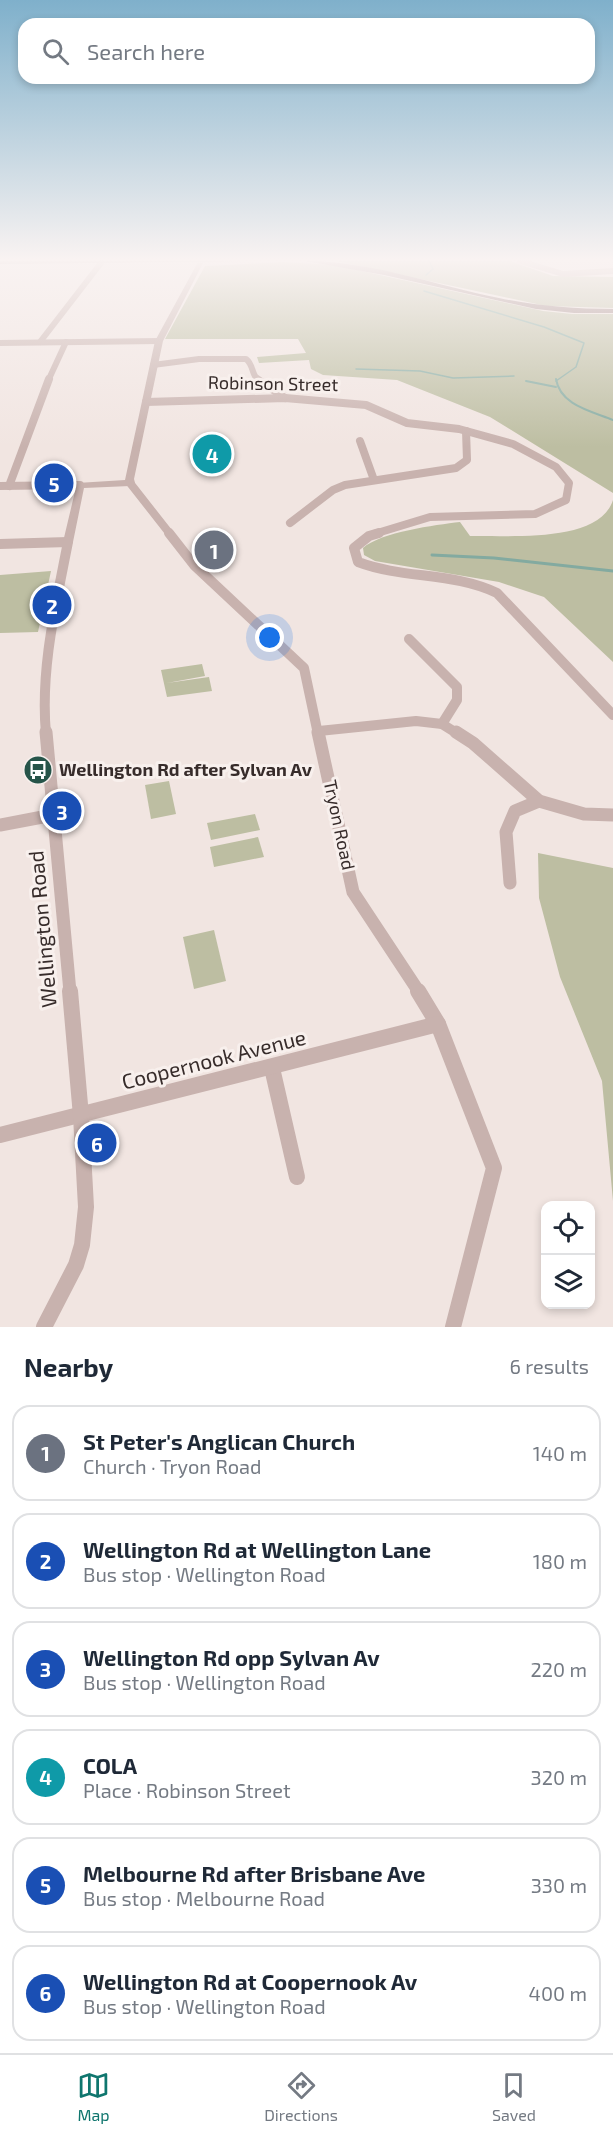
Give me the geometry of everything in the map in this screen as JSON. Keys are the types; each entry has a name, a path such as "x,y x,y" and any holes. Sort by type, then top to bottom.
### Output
{"street":[{"path":"44,342 59,323"},
{"path":"66,342 5,486 130,483 153,365 159,341 168,323"},
{"path":"0,343 159,341"},
{"path":"44,342 61,354"},
{"path":"153,365 199,359 246,359 250,362 255,378 285,398"},
{"name":"Robinson Street","path":"146,402 285,398 366,405 407,423 466,431 513,444 556,467 569,483 566,500 535,514 430,517 369,536 354,548 354,555 358,562 379,570 479,584 497,592 613,715"},
{"path":"290,523 333,490 345,485 456,468 467,460 466,431"},
{"path":"360,441 374,480"},
{"name":"Tryon Road","path":"130,483 194,566 304,668 353,892 393,950 438,1024 494,1168 453,1327"},
{"name":"Wellington Road","path":"44,1327 76,1264 85,1226 86,1207 81,1116 44,709 53,621 80,485"},
{"path":"0,544 68,542"},
{"path":"409,639 457,687 457,700 442,724"},
{"path":"319,731 416,721 442,724 473,743 539,801 585,814 613,815"},
{"path":"510,883 506,832 515,811 539,801"},
{"path":"0,825 53,815"},
{"name":"Coopernook Avenue","path":"0,1135 272,1068 438,1024"},
{"path":"272,1068 297,1177"}],"green space":[{"path":"174,323 613,323 613,493 490,417 397,380 323,375 311,369 309,360 259,363 257,357 306,353 298,339 165,339"},
{"path":"613,500 613,662 544,597 499,582 375,561 364,555 363,548 382,538 409,530 460,522 470,536 528,536 572,530 590,524 604,514"},
{"path":"51,571 38,632 0,633 0,575"},
{"path":"202,664 205,676 167,683 209,677 212,691 167,697 161,670"},
{"path":"169,781 176,814 151,819 145,785"},
{"path":"255,814 260,830 211,840 207,823"},
{"path":"258,837 264,857 214,867 210,847"},
{"path":"538,853 613,868 613,1201 602,1081 560,977 539,898"},
{"path":"214,930 226,981 194,989 183,937"}],"building":[{"path":"219,543 227,552 208,557 201,548"}],"waterway":[{"path":"530,323 584,343 576,367 557,381"},
{"path":"356,369 420,371 453,378 514,376"},
{"path":"526,381 556,387"},
{"path":"557,381 559,388 570,401 613,420"},
{"path":"432,555 494,558 613,571"}],"place":[{"name":"COLA","path":"212,454"},
{"name":"Melbourne Rd after Brisbane Ave","path":"54,483"},
{"name":"St Peter's Anglican Church","path":"214,550"},
{"name":"Wellington Rd at Wellington Lane","path":"52,605"},
{"name":"Wellington Rd after Sylvan Av","path":"38,770"},
{"name":"Wellington Rd opp Sylvan Av","path":"62,811"},
{"name":"Wellington Rd at Coopernook Av","path":"97,1143"}]}
